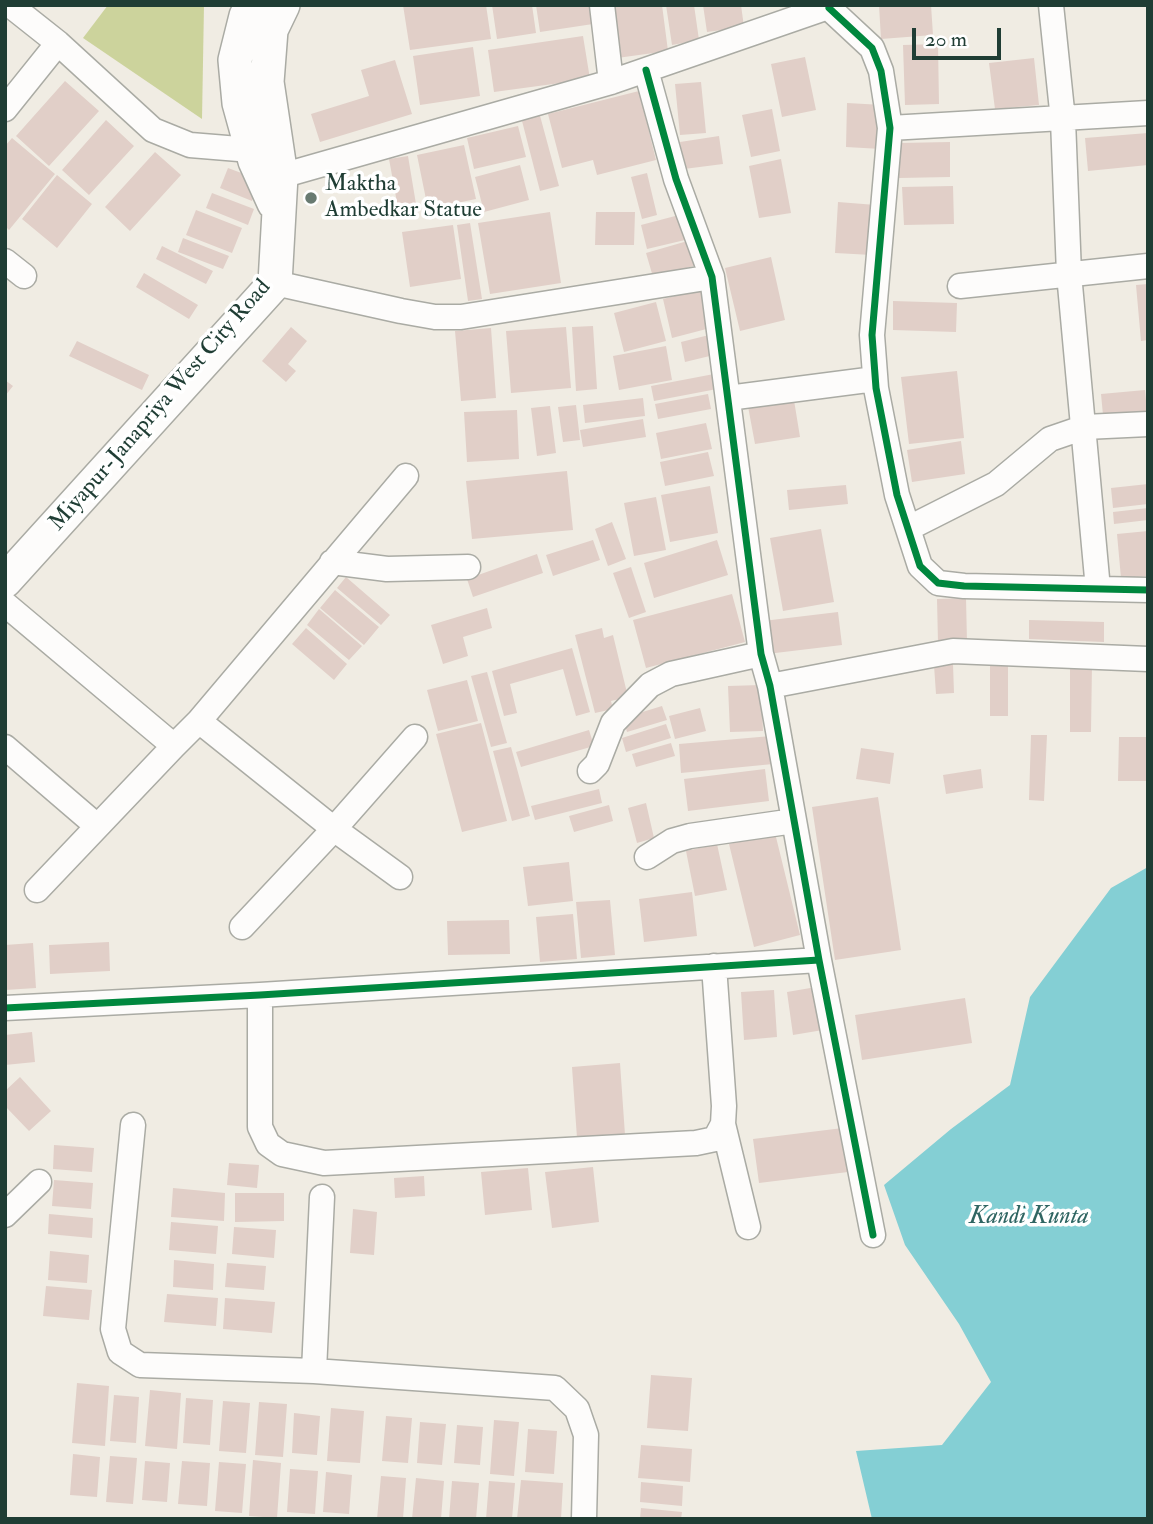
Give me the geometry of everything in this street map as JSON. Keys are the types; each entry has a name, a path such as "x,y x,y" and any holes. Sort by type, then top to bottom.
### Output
{"street":[{"path":"10,5 58,43 153,130 190,145 251,149"},
{"path":"252,5 246,16 235,60 239,103 251,149 280,215"},
{"name":"Miyapur-Janapriya West City Road","path":"5,581 275,283 281,176 267,82 271,30 283,5"},
{"path":"602,5 611,82"},
{"path":"1051,5 1063,120 1069,274 1098,589"},
{"path":"281,176 611,82 831,7 872,48 881,71 890,128 872,335 875,379 897,495 920,566 938,583 964,586 1148,590"},
{"path":"5,109 58,43"},
{"path":"646,70 676,179 712,276 761,654 770,686 819,960 873,1235"},
{"path":"890,128 1148,113"},
{"path":"960,286 1148,266"},
{"path":"275,283 401,311 435,317 461,317 712,276"},
{"path":"728,398 875,379"},
{"path":"909,528 996,484 1050,439 1084,427 1148,424"},
{"path":"37,890 200,721 406,475"},
{"path":"332,562 387,569 468,567"},
{"path":"5,604 174,746"},
{"path":"770,686 953,651 1148,659"},
{"path":"590,771 597,764 613,723 650,685 671,674 761,654"},
{"path":"200,721 334,829 400,877"},
{"path":"242,927 415,737"},
{"path":"5,747 97,825"},
{"path":"647,857 673,841 690,836 794,821"},
{"path":"5,1008 819,960"},
{"path":"714,966 723,1124 748,1227"},
{"path":"260,995 260,1127 268,1144 282,1154 324,1163 696,1143 715,1139 723,1124"},
{"path":"133,1125 113,1329 120,1352 140,1365 314,1371 555,1388 578,1409 586,1435 584,1519"},
{"path":"5,1215 39,1182"},
{"path":"314,1371 322,1197"}],"green space":[{"path":"108,5 204,5 202,119 83,38"}],"water":[{"name":"Kandi Kunta","path":"1148,867 1148,1519 872,1519 856,1451 942,1445 991,1382 959,1324 905,1245 884,1185 951,1129 1010,1085 1030,997 1111,888"}],"building":[{"path":"403,5 486,5 491,39 410,50"},
{"path":"492,5 532,5 536,33 497,39"},
{"path":"536,5 591,5 593,24 540,32"},
{"path":"609,5 662,5 668,51 617,58"},
{"path":"666,5 694,5 699,40 672,45"},
{"path":"703,5 741,5 744,27 707,32"},
{"path":"879,5 931,5 933,35 881,39"},
{"path":"583,36 590,79 494,92 488,50"},
{"path":"938,44 939,104 905,105 903,45"},
{"path":"473,47 480,96 420,105 413,56"},
{"path":"805,57 816,110 782,117 771,64"},
{"path":"1034,58 1039,105 995,109 989,63"},
{"path":"395,60 412,114 320,142 311,114 369,96 361,70"},
{"path":"65,81 99,111 49,166 16,136"},
{"path":"701,82 706,133 680,135 675,84"},
{"path":"639,91 656,160 597,175 593,160 562,168 548,114"},
{"path":"847,103 883,105 881,149 846,147"},
{"path":"772,109 780,151 751,157 742,115"},
{"path":"539,112 559,186 540,191 521,117"},
{"path":"106,120 134,146 89,195 62,170"},
{"path":"518,126 526,157 474,169 467,138"},
{"path":"1148,133 1148,165 1088,171 1085,138"},
{"path":"719,136 723,164 684,169 680,142"},
{"path":"12,138 55,174 9,230 5,226 5,146"},
{"path":"950,142 950,177 899,178 899,143"},
{"path":"464,145 476,199 428,209 417,155"},
{"path":"155,152 181,175 130,231 105,207"},
{"path":"408,156 418,216 400,219 389,159"},
{"path":"781,159 791,213 759,218 749,166"},
{"path":"520,165 529,200 484,212 475,177"},
{"path":"228,168 260,180 252,201 220,188"},
{"path":"647,173 657,215 642,219 631,177"},
{"path":"57,175 92,204 57,248 22,219"},
{"path":"953,186 954,224 904,225 902,187"},
{"path":"212,193 254,209 248,225 206,208"},
{"path":"838,202 876,205 872,255 835,253"},
{"path":"196,210 242,228 232,253 186,235"},
{"path":"550,212 561,283 490,294 478,223"},
{"path":"596,212 635,212 634,245 595,245"},
{"path":"679,215 685,240 647,249 641,225"},
{"path":"470,223 482,299 468,301 457,225"},
{"path":"453,225 461,279 410,287 402,232"},
{"path":"183,238 229,256 223,269 178,252"},
{"path":"691,240 697,265 653,277 646,253"},
{"path":"162,246 213,271 206,284 156,259"},
{"path":"771,257 785,320 740,331 725,268"},
{"path":"144,273 198,305 189,319 136,287"},
{"path":"1148,284 1148,340 1141,341 1136,285"},
{"path":"709,287 718,326 672,338 663,299"},
{"path":"893,301 957,303 956,332 893,330"},
{"path":"656,302 666,341 624,352 614,313"},
{"path":"593,326 597,389 576,391 572,327"},
{"path":"291,327 307,341 288,364 296,371 286,382 262,361"},
{"path":"566,327 571,388 511,393 506,331"},
{"path":"491,328 496,398 461,401 455,331"},
{"path":"713,334 718,354 685,362 681,342"},
{"path":"77,341 149,375 142,390 69,356"},
{"path":"666,346 672,380 619,390 613,356"},
{"path":"957,371 964,438 909,444 901,377"},
{"path":"714,374 717,389 654,401 651,386"},
{"path":"5,380 13,386 5,396"},
{"path":"1145,390 1147,411 1103,415 1101,394"},
{"path":"708,394 711,409 658,419 655,404"},
{"path":"793,394 800,437 755,444 747,401"},
{"path":"643,398 645,416 585,423 583,405"},
{"path":"576,405 580,440 563,442 558,407"},
{"path":"550,406 556,453 537,456 531,408"},
{"path":"517,410 519,459 467,462 464,412"},
{"path":"643,419 646,437 583,447 580,430"},
{"path":"706,423 712,449 661,459 656,433"},
{"path":"961,441 965,474 912,482 907,450"},
{"path":"708,452 714,476 665,486 660,462"},
{"path":"567,471 573,530 472,539 466,481"},
{"path":"1148,484 1148,504 1113,508 1111,488"},
{"path":"846,485 848,504 789,510 787,490"},
{"path":"710,486 718,533 670,542 661,495"},
{"path":"656,497 666,550 634,556 624,503"},
{"path":"1148,508 1148,520 1114,524 1113,512"},
{"path":"612,522 626,559 608,566 595,529"},
{"path":"821,529 834,602 783,611 770,538"},
{"path":"1148,531 1148,576 1121,578 1117,534"},
{"path":"593,540 600,560 553,576 546,555"},
{"path":"717,540 728,575 654,598 644,563"},
{"path":"537,554 543,573 473,597 467,579"},
{"path":"631,567 646,612 629,618 613,573"},
{"path":"346,577 390,615 381,625 337,588"},
{"path":"335,590 379,627 364,645 320,608"},
{"path":"732,594 745,642 646,668 633,620"},
{"path":"966,598 967,642 938,643 937,599"},
{"path":"487,608 492,628 463,637 468,656 443,664 431,625"},
{"path":"319,609 362,646 349,660 307,625"},
{"path":"838,612 842,645 767,654 763,621"},
{"path":"1029,620 1104,622 1104,642 1029,639"},
{"path":"306,628 347,664 334,680 292,644"},
{"path":"602,628 604,638 613,635 628,697 611,701 613,709 595,713 575,635"},
{"path":"572,648 590,712 576,716 563,669 510,684 517,713 504,716 492,671"},
{"path":"990,660 1008,661 1008,716 990,716"},
{"path":"953,664 954,693 936,694 934,665"},
{"path":"1070,664 1092,664 1091,732 1070,732"},
{"path":"487,672 507,743 491,747 471,676"},
{"path":"467,680 478,721 438,731 427,690"},
{"path":"761,685 763,731 730,732 728,686"},
{"path":"662,706 667,720 627,732 623,718"},
{"path":"700,708 706,731 675,739 669,716"},
{"path":"481,723 507,821 462,832 436,734"},
{"path":"666,724 671,738 626,752 622,738"},
{"path":"589,730 594,746 521,767 516,752"},
{"path":"1031,735 1047,735 1044,801 1029,800"},
{"path":"771,736 773,764 681,773 679,744"},
{"path":"1119,737 1148,737 1148,781 1118,781"},
{"path":"671,743 675,756 636,767 632,754"},
{"path":"511,747 530,816 512,821 493,751"},
{"path":"861,748 894,753 890,784 856,779"},
{"path":"765,769 769,801 688,811 684,779"},
{"path":"981,769 983,788 946,794 943,775"},
{"path":"599,789 602,803 535,820 531,806"},
{"path":"878,797 901,950 835,960 812,807"},
{"path":"646,803 654,838 637,843 628,808"},
{"path":"609,805 613,821 574,832 569,816"},
{"path":"775,833 800,935 754,947 729,844"},
{"path":"717,844 727,890 695,896 686,851"},
{"path":"569,862 573,901 528,906 523,867"},
{"path":"692,892 697,936 644,942 639,899"},
{"path":"610,900 615,955 581,958 576,902"},
{"path":"573,914 577,959 540,962 536,917"},
{"path":"509,920 510,954 448,955 447,921"},
{"path":"109,942 110,971 50,974 49,945"},
{"path":"33,943 36,988 5,990 5,945"},
{"path":"822,986 829,1029 793,1035 787,992"},
{"path":"774,990 777,1037 744,1040 741,992"},
{"path":"965,998 972,1043 862,1060 855,1015"},
{"path":"32,1032 35,1062 5,1065 5,1035"},
{"path":"620,1063 625,1135 577,1138 572,1067"},
{"path":"20,1077 51,1111 29,1131 5,1106 5,1091"},
{"path":"843,1128 848,1172 759,1183 753,1139"},
{"path":"54,1145 94,1148 92,1172 53,1169"},
{"path":"229,1163 259,1165 257,1188 227,1185"},
{"path":"593,1167 599,1222 552,1228 545,1172"},
{"path":"528,1168 532,1210 485,1215 481,1172"},
{"path":"424,1176 425,1196 395,1198 394,1178"},
{"path":"54,1180 93,1183 91,1209 52,1206"},
{"path":"173,1188 225,1193 224,1221 171,1217"},
{"path":"235,1193 284,1193 284,1221 235,1222"},
{"path":"353,1209 377,1212 374,1255 350,1253"},
{"path":"49,1214 93,1218 92,1238 48,1234"},
{"path":"171,1222 218,1226 216,1254 169,1250"},
{"path":"234,1227 276,1230 274,1258 232,1254"},
{"path":"50,1251 89,1255 87,1283 48,1280"},
{"path":"174,1260 214,1264 213,1290 173,1287"},
{"path":"227,1263 266,1266 264,1290 225,1287"},
{"path":"46,1286 92,1290 89,1320 43,1316"},
{"path":"167,1294 218,1298 216,1326 164,1322"},
{"path":"225,1298 275,1302 272,1333 223,1329"},
{"path":"651,1375 692,1378 688,1431 647,1428"},
{"path":"77,1383 109,1386 105,1446 72,1443"},
{"path":"150,1390 181,1393 177,1449 145,1446"},
{"path":"114,1395 139,1397 136,1443 110,1441"},
{"path":"186,1398 213,1400 210,1445 183,1443"},
{"path":"223,1401 250,1403 246,1453 219,1451"},
{"path":"259,1402 287,1404 283,1457 255,1455"},
{"path":"331,1408 364,1411 360,1463 327,1461"},
{"path":"294,1413 320,1416 317,1455 292,1453"},
{"path":"386,1416 412,1418 408,1463 382,1461"},
{"path":"494,1420 519,1422 514,1476 490,1474"},
{"path":"420,1422 446,1424 442,1465 417,1463"},
{"path":"457,1425 483,1427 480,1465 454,1463"},
{"path":"528,1429 557,1431 554,1474 525,1472"},
{"path":"641,1445 692,1449 690,1482 638,1478"},
{"path":"73,1454 100,1457 97,1497 70,1495"},
{"path":"110,1456 137,1458 133,1504 106,1502"},
{"path":"253,1460 281,1463 277,1518 249,1516"},
{"path":"145,1461 170,1463 167,1502 142,1500"},
{"path":"182,1461 210,1463 207,1506 178,1504"},
{"path":"219,1462 246,1464 242,1513 215,1511"},
{"path":"290,1469 318,1471 315,1514 287,1512"},
{"path":"326,1472 352,1475 349,1514 323,1512"},
{"path":"381,1476 406,1478 403,1519 377,1519"},
{"path":"416,1478 444,1481 441,1519 412,1519"},
{"path":"521,1480 563,1483 561,1519 517,1519"},
{"path":"452,1481 479,1483 476,1519 449,1519"},
{"path":"489,1481 515,1483 512,1519 486,1519"},
{"path":"641,1482 683,1486 682,1506 640,1502"},
{"path":"641,1508 682,1512 681,1519 640,1519"}],"cycle path":[{"path":"829,8 872,48 881,71 890,128 872,335 876,388 897,495 920,566 938,583 964,586 1148,590"},
{"path":"646,70 676,179 712,277 761,654 770,686 819,960 873,1235"},
{"path":"5,1008 819,960"}],"place":[{"name":"Maktha Ambedkar Statue","path":"311,198"}]}
